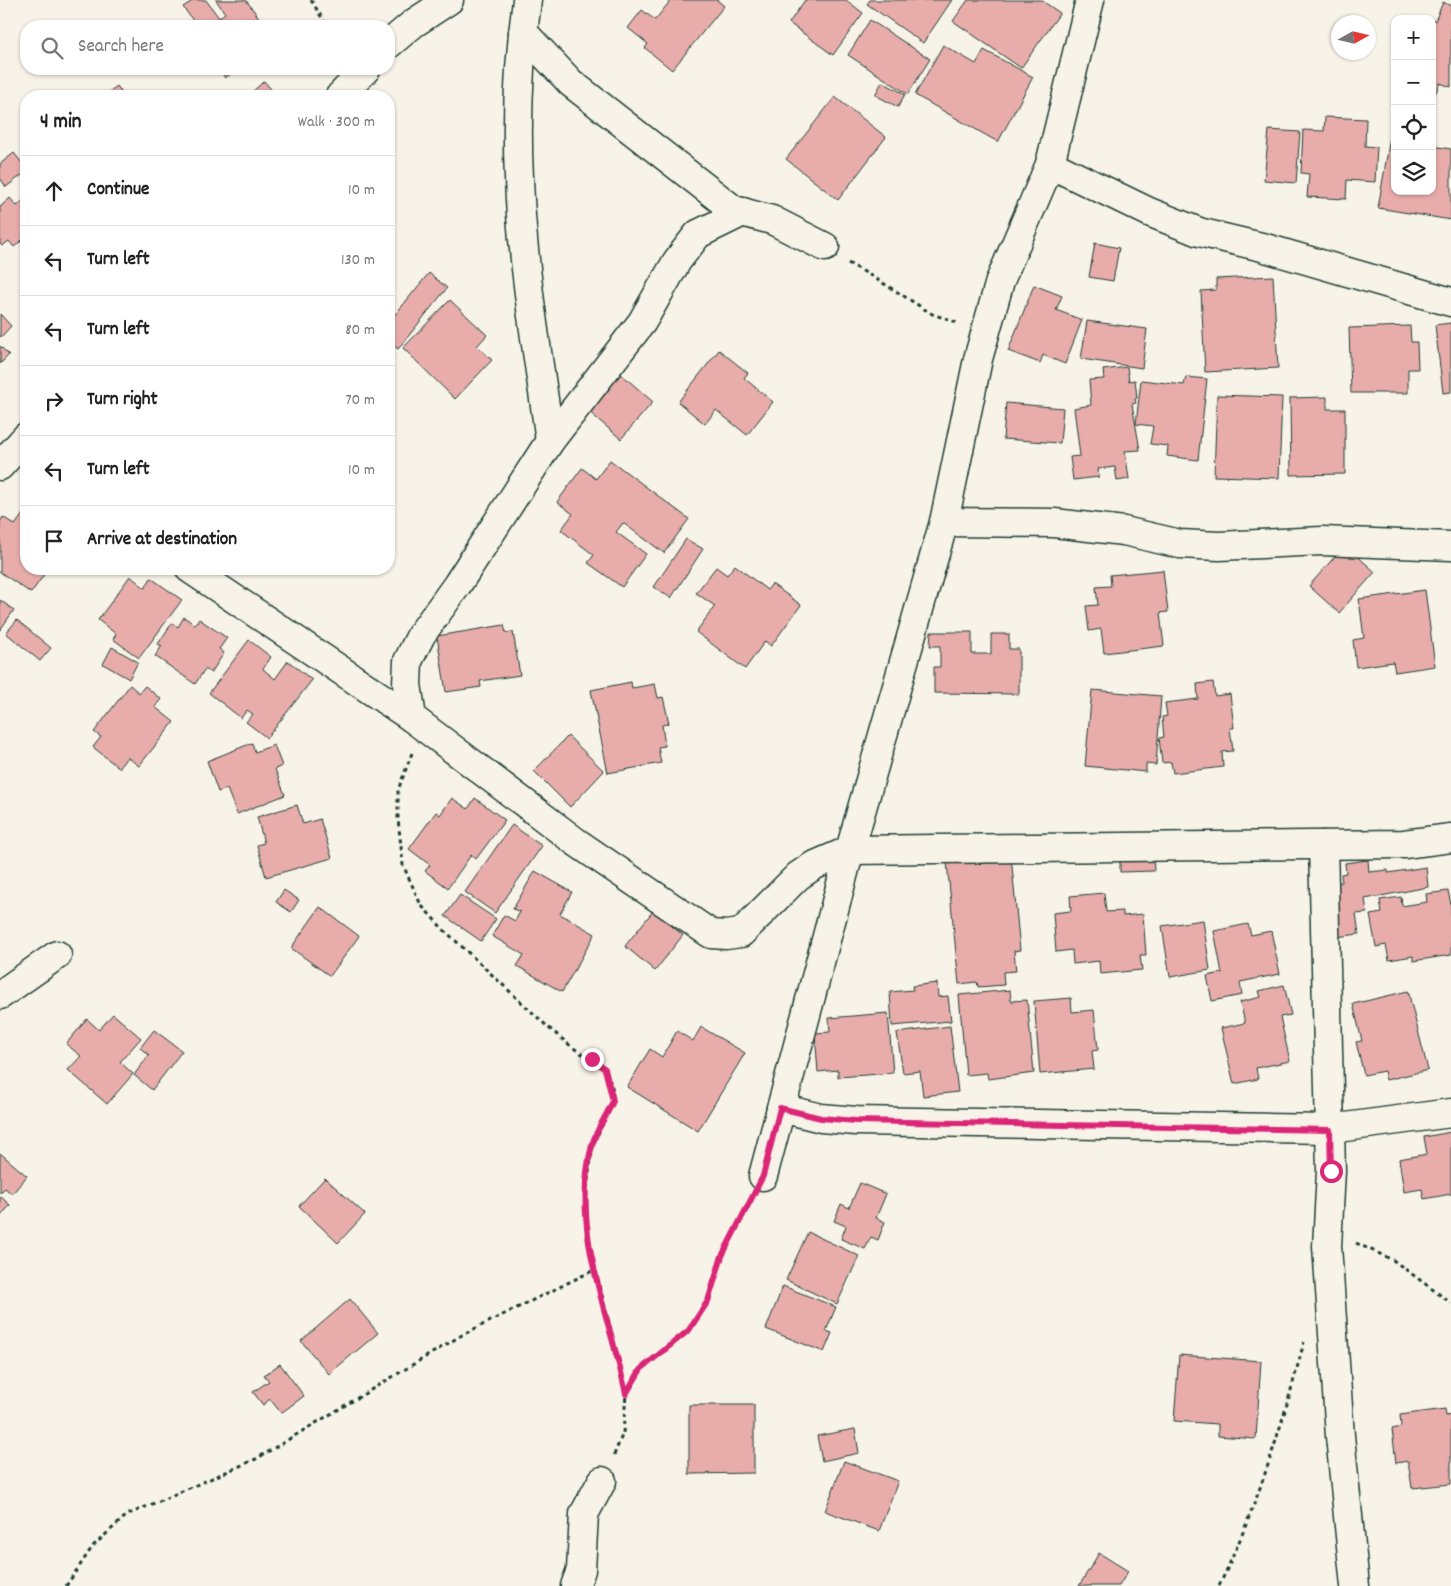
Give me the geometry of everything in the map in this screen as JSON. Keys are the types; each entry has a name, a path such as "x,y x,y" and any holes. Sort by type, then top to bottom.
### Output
{"street":[{"path":"395,39 414,22 449,0"},
{"path":"526,0 518,106 519,178 528,284 550,441"},
{"path":"763,1176 850,850 944,522 978,359 1000,281 1050,164 1090,0"},
{"path":"523,32 571,83 694,181 734,210 772,220 825,247"},
{"path":"346,90 360,75"},
{"path":"1050,164 1149,212 1199,232 1262,247 1451,302"},
{"path":"414,719 408,684 408,661 421,636 457,586 550,441 642,322 677,261 698,234 743,212"},
{"path":"944,522 1054,523 1124,531 1180,544 1219,546 1322,541 1451,546"},
{"path":"199,575 414,719 576,842 711,934 741,933 798,876 813,866 850,850 1404,844 1451,838"},
{"path":"1323,845 1330,1130 1327,1246 1340,1436 1355,1586"},
{"path":"0,995 56,955"},
{"path":"780,1108 821,1118 856,1121 1330,1130 1451,1113"},
{"path":"575,1586 581,1570 584,1514 602,1481"}],"path":[{"path":"311,0 323,20"},
{"path":"825,247 835,255 903,293 931,314 953,320 960,325 978,359"},
{"path":"414,719 412,757 398,790 398,819 404,865 421,905 443,929 550,1029 572,1047 605,1069 612,1087 613,1101 593,1144 586,1192 587,1236 626,1394 623,1433 602,1481"},
{"path":"626,1394 641,1369 689,1330 708,1301 722,1256 763,1176"},
{"path":"1329,1224 1362,1247 1393,1260 1451,1303"},
{"path":"66,1586 93,1546 128,1515 256,1459 462,1335 594,1270"},
{"path":"1219,1586 1238,1546 1262,1484 1286,1409 1305,1336"}],"building":[{"path":"194,0 206,0 219,18 225,13 216,0 246,0 261,20 193,20 183,7"},
{"path":"671,0 717,0 724,6 672,70 645,48 648,44 628,28 642,10 655,20"},
{"path":"805,0 846,0 863,13 833,55 789,23"},
{"path":"870,0 952,0 923,43 867,4"},
{"path":"968,0 1041,0 1060,13 1021,68 953,21"},
{"path":"1443,2 1451,6 1451,87 1440,83 1436,92 1436,60 1436,19"},
{"path":"870,20 930,59 908,94 848,55"},
{"path":"943,45 976,64 984,50 1033,77 998,142 915,95"},
{"path":"264,81 272,90 254,90"},
{"path":"882,82 905,94 898,107 875,95"},
{"path":"117,86 120,90 111,90"},
{"path":"835,97 886,137 838,200 786,159"},
{"path":"1325,117 1366,119 1365,146 1377,147 1375,182 1347,180 1346,199 1307,197 1309,174 1301,173 1303,130 1324,131"},
{"path":"1269,130 1300,132 1296,183 1264,180"},
{"path":"1390,138 1391,195 1436,195 1436,147 1451,149 1451,220 1378,208"},
{"path":"14,153 20,160 20,176 6,187 0,178 0,164"},
{"path":"10,198 17,206 20,203 20,242 14,247 9,241 2,246 0,244 0,207"},
{"path":"1095,243 1119,248 1113,281 1089,277"},
{"path":"429,273 447,288 398,349 395,347 395,315"},
{"path":"1273,276 1278,368 1205,372 1201,291 1216,290 1216,279"},
{"path":"1034,285 1062,296 1056,310 1082,320 1065,364 1043,355 1040,363 1008,351"},
{"path":"450,300 487,335 477,346 492,360 455,399 403,348"},
{"path":"0,314 11,326 1,337 0,336"},
{"path":"1087,321 1147,329 1142,368 1081,359"},
{"path":"1451,323 1451,392 1443,393 1435,325"},
{"path":"1410,326 1411,342 1417,342 1418,369 1408,369 1408,393 1351,393 1349,328"},
{"path":"0,346 9,355 0,364"},
{"path":"719,350 748,373 744,378 773,402 747,435 716,410 705,424 678,402"},
{"path":"1127,367 1129,381 1135,380 1137,398 1135,399 1136,403 1132,404 1140,450 1125,451 1129,479 1117,481 1115,467 1098,469 1099,477 1073,480 1070,457 1080,456 1074,408 1091,405 1089,380 1104,379 1103,370"},
{"path":"620,373 653,402 621,439 588,411"},
{"path":"1186,377 1207,379 1198,460 1167,456 1168,446 1150,444 1153,426 1136,424 1141,380 1184,385"},
{"path":"1217,395 1282,397 1279,478 1214,476"},
{"path":"1327,397 1327,409 1345,409 1345,474 1291,475 1290,398"},
{"path":"1006,403 1063,408 1060,443 1003,439"},
{"path":"610,460 689,519 664,553 623,523 616,532 646,554 622,587 588,563 594,555 561,530 573,514 557,502 582,468 596,479"},
{"path":"3,517 15,525 20,518 20,575 44,575 31,593 0,572 0,522"},
{"path":"686,539 703,549 671,598 654,587"},
{"path":"1345,545 1375,572 1339,613 1309,586"},
{"path":"735,565 767,590 772,584 801,605 771,646 765,641 745,669 696,632 715,606 696,593 716,567 727,575"},
{"path":"1163,570 1168,612 1160,613 1164,646 1104,653 1101,629 1089,631 1086,606 1098,605 1096,587 1111,586 1110,575"},
{"path":"130,576 145,588 151,578 182,600 139,658 113,639 116,634 98,620"},
{"path":"1425,590 1435,666 1395,672 1393,662 1356,667 1353,640 1364,638 1359,599"},
{"path":"0,600 14,610 0,630"},
{"path":"184,617 195,625 199,619 227,638 219,649 224,653 211,673 205,669 195,684 155,656 162,646 158,644 172,623 178,627"},
{"path":"17,620 51,648 40,661 6,633"},
{"path":"504,625 506,633 513,632 520,675 480,681 481,687 446,692 437,636"},
{"path":"931,632 972,632 972,654 991,654 991,634 1009,634 1009,649 1019,649 1019,694 934,693 934,667 940,667 940,646 930,646"},
{"path":"249,640 271,657 263,669 275,679 288,661 312,680 267,738 246,722 253,714 247,710 241,718 209,693"},
{"path":"112,647 138,662 129,679 103,664"},
{"path":"631,682 632,688 655,684 658,698 663,697 669,723 662,725 665,746 658,747 661,763 608,773 591,690"},
{"path":"1213,682 1215,696 1230,694 1234,728 1230,728 1233,751 1222,752 1223,767 1173,773 1171,762 1162,763 1159,738 1164,737 1162,717 1167,716 1165,703 1198,699 1197,684"},
{"path":"130,685 139,693 145,686 161,699 155,707 174,722 139,766 127,757 119,768 93,747 101,737 94,732"},
{"path":"1092,690 1161,696 1156,765 1146,764 1146,772 1085,766"},
{"path":"568,736 604,771 570,807 534,771"},
{"path":"252,743 255,752 274,745 282,766 275,769 285,795 237,814 227,789 218,792 207,761"},
{"path":"452,798 468,809 475,798 505,820 476,859 471,855 448,888 425,871 430,865 409,849 436,812 440,815"},
{"path":"297,805 303,824 320,819 332,858 266,877 257,845 264,843 257,817"},
{"path":"512,825 542,846 495,913 465,892"},
{"path":"1011,856 1020,950 1014,951 1016,971 1003,972 1004,985 978,987 977,982 959,984 947,862"},
{"path":"1120,857 1153,857 1154,871 1120,872"},
{"path":"1368,860 1369,872 1388,870 1388,873 1426,867 1428,887 1365,899 1367,913 1356,914 1359,934 1336,937 1332,883 1342,882 1341,874 1346,873 1345,863"},
{"path":"535,871 572,892 560,914 595,934 562,992 517,966 524,955 492,936 504,915 515,921 520,912 513,909"},
{"path":"284,890 299,900 291,912 276,902"},
{"path":"1448,891 1451,904 1451,955 1413,961 1413,956 1389,960 1386,945 1376,947 1370,915 1382,913 1380,900 1401,897 1402,906 1427,902 1426,894"},
{"path":"1104,893 1106,912 1123,911 1123,916 1143,914 1146,955 1140,955 1142,970 1100,974 1099,961 1073,964 1072,950 1056,952 1053,913 1071,911 1070,896"},
{"path":"460,895 496,919 481,941 445,916"},
{"path":"320,907 359,936 330,976 291,948"},
{"path":"653,911 683,935 655,971 625,946"},
{"path":"1203,920 1210,970 1170,977 1162,926"},
{"path":"1248,924 1251,935 1271,931 1280,974 1240,982 1242,995 1212,1001 1207,976 1222,973 1214,931"},
{"path":"937,983 938,997 948,996 951,1021 892,1026 890,992 913,990 912,986"},
{"path":"1284,985 1291,1015 1280,1017 1290,1061 1256,1068 1258,1079 1234,1084 1221,1028 1245,1023 1240,1002 1261,997 1259,991"},
{"path":"1010,990 1011,1001 1027,1000 1034,1073 988,1079 987,1073 966,1075 959,995"},
{"path":"1408,991 1428,1070 1386,1080 1384,1071 1364,1075 1356,1042 1362,1041 1353,1004"},
{"path":"1071,998 1072,1012 1094,1010 1098,1050 1092,1051 1094,1069 1040,1074 1034,1001"},
{"path":"888,1013 893,1073 838,1077 838,1070 818,1072 815,1033 830,1032 829,1018"},
{"path":"113,1014 141,1038 120,1062 133,1074 107,1104 68,1070 81,1056 66,1044 87,1019 99,1030"},
{"path":"950,1026 958,1092 923,1096 920,1071 903,1073 897,1033"},
{"path":"701,1027 745,1053 698,1131 627,1087 650,1049 662,1057 677,1031 693,1041"},
{"path":"154,1030 182,1051 152,1090 134,1075 149,1055 140,1048"},
{"path":"1451,1132 1451,1194 1424,1199 1422,1189 1404,1192 1399,1159 1427,1154 1424,1137"},
{"path":"0,1153 27,1176 12,1194 5,1188 0,1193"},
{"path":"325,1178 365,1214 338,1243 299,1206"},
{"path":"860,1183 886,1194 876,1218 885,1222 878,1240 871,1237 865,1249 841,1239 846,1226 834,1221 841,1204 849,1208"},
{"path":"0,1196 10,1205 0,1217"},
{"path":"808,1232 859,1256 837,1304 786,1280"},
{"path":"783,1286 836,1307 826,1331 832,1333 824,1352 766,1329"},
{"path":"350,1299 378,1333 329,1374 301,1341"},
{"path":"1179,1355 1261,1361 1256,1439 1218,1436 1218,1424 1174,1421"},
{"path":"280,1364 304,1396 281,1413 270,1399 263,1405 253,1392 269,1381 264,1375"},
{"path":"689,1405 754,1405 754,1473 689,1474"},
{"path":"1445,1409 1446,1416 1451,1415 1451,1484 1412,1488 1408,1461 1396,1463 1392,1429 1401,1427 1400,1415"},
{"path":"855,1429 859,1453 822,1461 817,1436"},
{"path":"844,1461 898,1481 879,1531 825,1511"},
{"path":"1099,1553 1128,1571 1119,1586 1079,1586"}],"route":[{"path":"592,1059 605,1069 612,1087 613,1101 593,1144 586,1192 587,1236 626,1394 641,1369 689,1330 708,1301 722,1256 763,1176 780,1108 821,1118 856,1121 1330,1130 1331,1171"}]}
